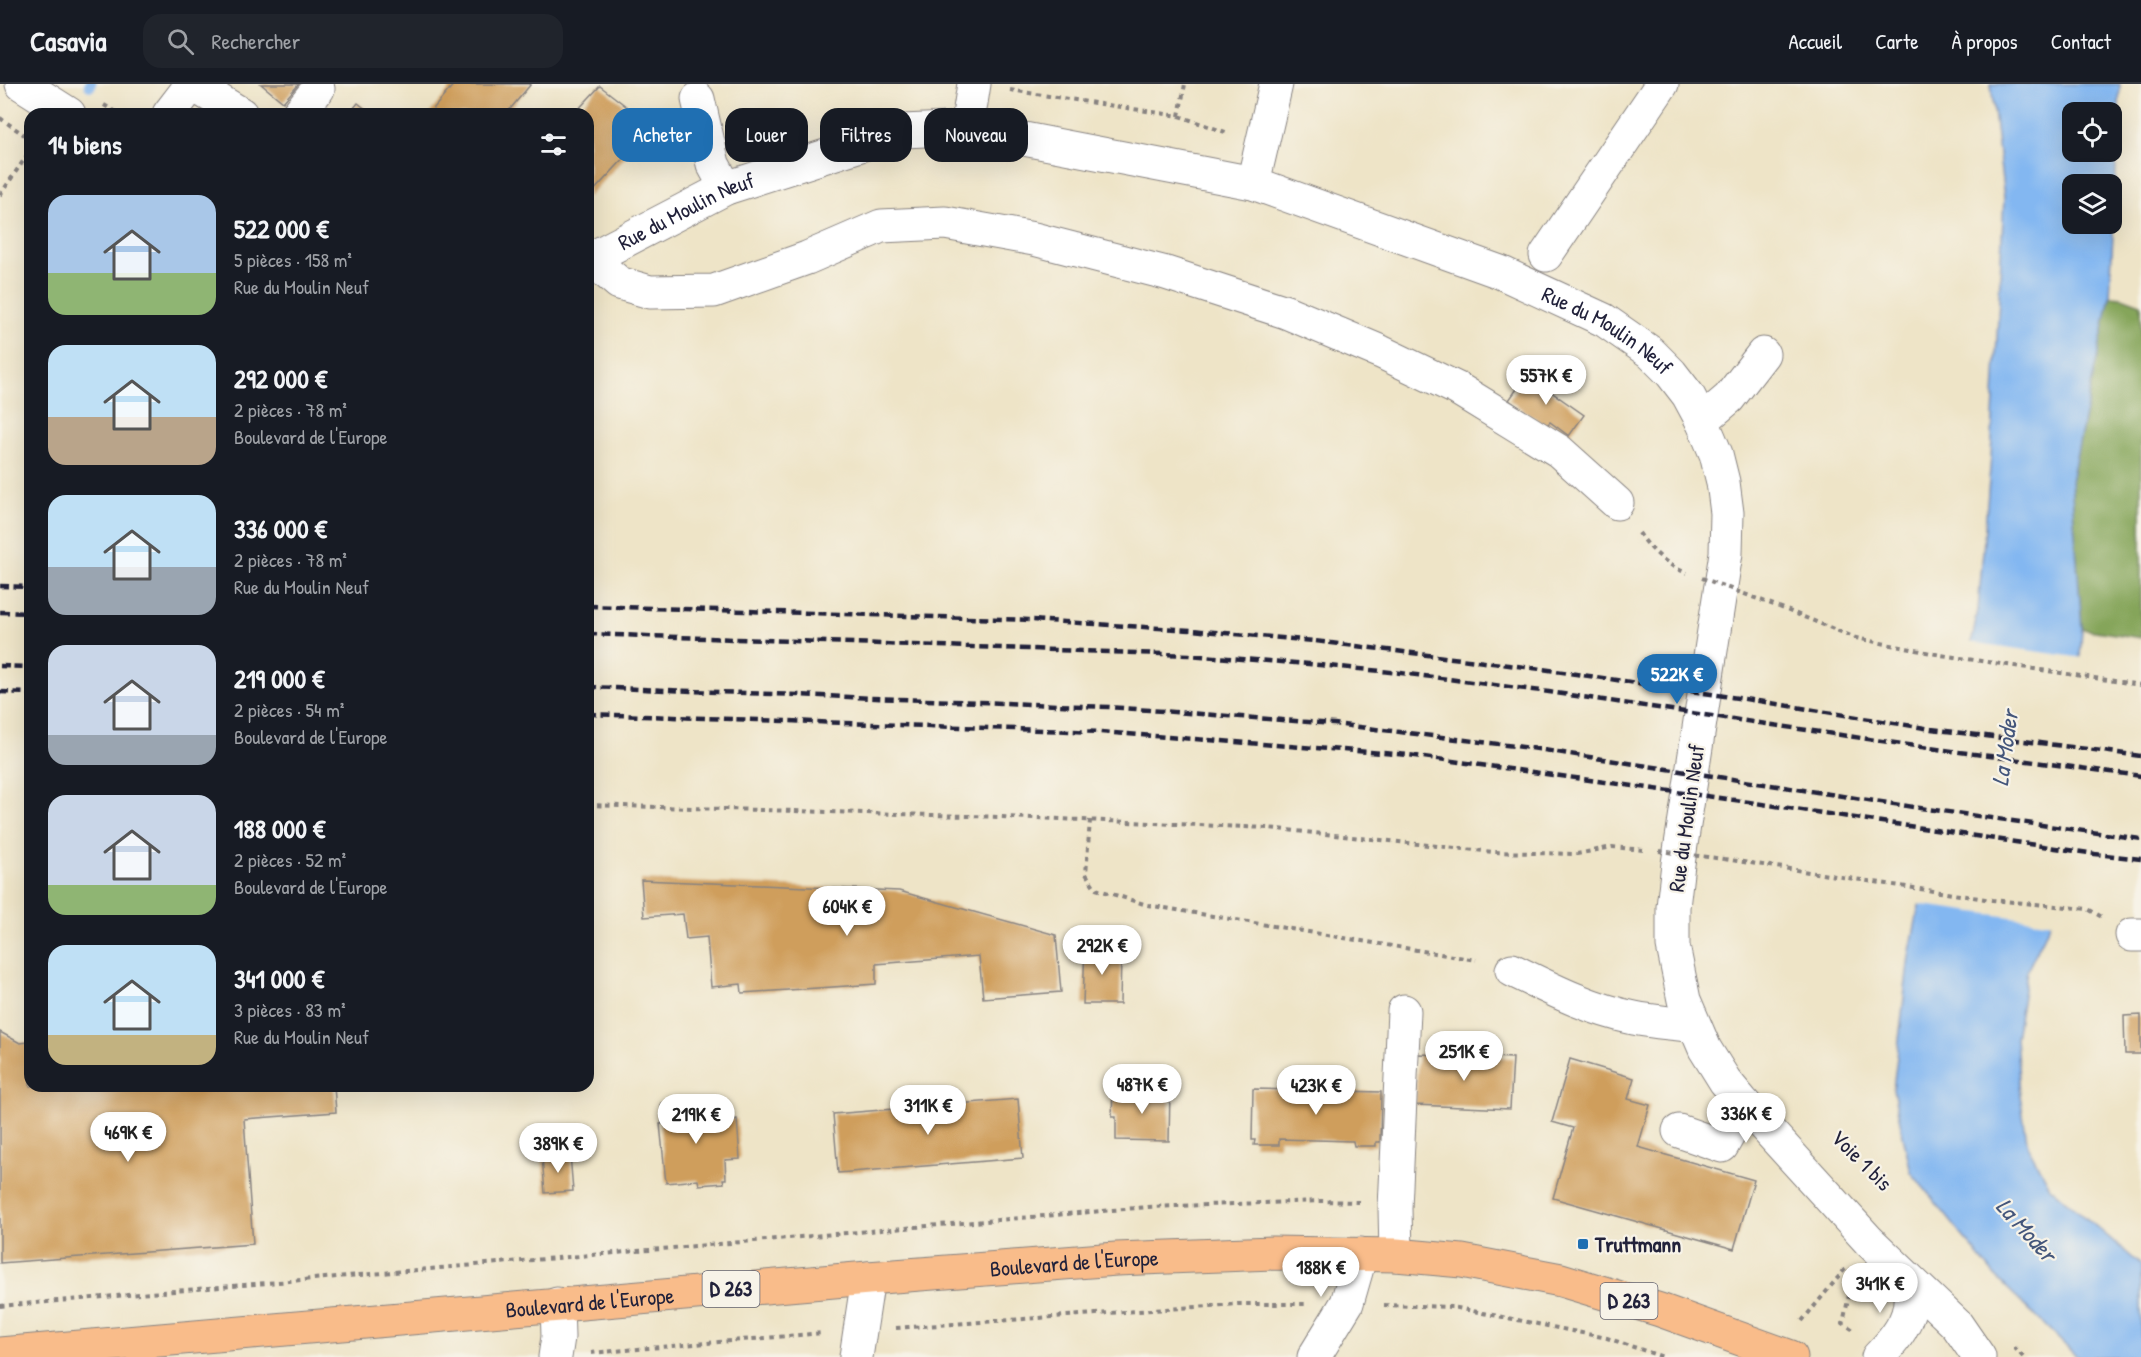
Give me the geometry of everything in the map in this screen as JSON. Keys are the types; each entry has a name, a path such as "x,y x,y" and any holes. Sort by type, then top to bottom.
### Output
{"main road":[{"name":"Boulevard de l'Europe","path":"0,1354 868,1278 1116,1259 1273,1253 1396,1255 1462,1261 1561,1280 1659,1310 1791,1357"}],"street":[{"path":"22,84 60,108"},
{"path":"174,108 192,84 231,108"},
{"path":"970,108 974,84"},
{"path":"1252,183 1276,84"},
{"path":"1546,255 1662,84"},
{"path":"303,108 318,89"},
{"path":"698,99 713,164 726,188"},
{"name":"Rue du Moulin Neuf","path":"594,258 726,188 904,131 924,130"},
{"name":"Rue du Moulin Neuf","path":"1028,140 1252,183 1500,272 1604,320 1650,352 1671,373 1688,395 1716,454 1727,513 1726,553 1673,907 1673,946 1679,981 1694,1026 1725,1081 1869,1241 1957,1325 1979,1357"},
{"path":"594,263 619,283 650,292 714,291 807,258 881,226 945,223 1034,238 1188,280 1286,312 1381,352 1458,389 1559,451 1617,503"},
{"path":"1702,421 1729,398 1763,354"},
{"path":"1512,970 1571,998 1608,1011 1635,1018 1694,1026"},
{"path":"1396,1255 1395,1208 1404,1011"},
{"path":"1679,1131 1722,1146 1745,1105"},
{"path":"1314,1357 1347,1304 1361,1254"},
{"path":"1882,1353 1897,1337 1908,1314 1910,1296 1895,1266"},
{"path":"858,1344 868,1278"},
{"path":"557,1304 558,1337 571,1355"}],"path":[{"path":"1179,116 1185,84"},
{"path":"0,118 24,135"},
{"path":"0,195 24,160"},
{"path":"1617,503 1647,544 1674,568 1856,638 1941,655 2141,685"},
{"path":"594,805 1090,820 1268,828 1493,852 1577,854 1612,848 1659,851 1992,900 2088,909"},
{"path":"1090,820 1086,874 1096,889 1147,904 1468,958 1512,970"},
{"path":"1882,1353 1843,1323 1854,1274 1895,1266"},
{"path":"571,1355 858,1344 1238,1304 1347,1304 1453,1307 1607,1338 1663,1357"}],"green space":[{"path":"2110,296 2122,297 2141,304 2141,638 2082,629 2071,481"}],"water":[{"name":"La Moder","path":"1991,84 2120,84 2119,102 2062,102 2062,162 2116,162 2116,174 2062,174 2062,234 2113,234 2110,296 2071,481 2082,629 2064,883 2055,914 2027,971 2016,1038 2020,1095 2028,1147 2050,1187 2141,1265 2141,1357 2077,1357 1995,1276 1911,1172 1893,1090 1909,956 1978,610 1991,457 2004,198"}],"pier":[{"path":"1969,642 2083,658 2067,883 2054,923 1916,904"}],"building":[{"path":"261,84 299,84 283,102"},
{"path":"454,84 531,84 511,108 434,108"},
{"path":"600,86 628,108 612,108 612,162 620,162 594,191 594,108 580,108"},
{"path":"358,103 364,108 354,108"},
{"path":"1527,375 1584,415 1569,436 1550,422 1546,426 1509,400"},
{"path":"641,880 899,891 1056,935 1061,992 983,998 979,956 876,964 876,984 742,993 741,984 711,987 707,937 686,939 683,914 644,917"},
{"path":"1085,943 1121,954 1120,1004 1083,1004"},
{"path":"2141,1015 2141,1054 2125,1054 2124,1016"},
{"path":"0,1032 20,1043 24,1043 24,1092 334,1092 336,1112 244,1119 253,1244 0,1263"},
{"path":"1418,1054 1513,1058 1510,1109 1415,1105"},
{"path":"1570,1059 1634,1078 1628,1099 1650,1105 1638,1147 1754,1180 1734,1249 1553,1198 1573,1128 1552,1122"},
{"path":"1113,1089 1170,1090 1169,1141 1116,1140 1116,1117 1112,1117"},
{"path":"1253,1089 1381,1092 1380,1142 1376,1142 1376,1146 1354,1146 1353,1141 1279,1139 1279,1145 1254,1145 1255,1140 1252,1140"},
{"path":"1018,1099 1023,1158 838,1173 833,1114"},
{"path":"696,1100 698,1122 737,1119 740,1159 725,1160 726,1179 723,1179 724,1183 699,1185 698,1180 666,1183 660,1124 662,1124 661,1103"},
{"path":"570,1154 573,1191 545,1193 542,1156"}],"railway":[{"path":"0,586 24,587"},
{"path":"594,606 1032,620 1315,641 1549,670 1931,729 2141,756"},
{"path":"0,612 24,613"},
{"path":"594,634 1189,655 1309,664 1549,692 1929,748 2141,776"},
{"path":"0,666 24,667"},
{"path":"594,687 1109,707 1334,724 1531,748 1920,808 2141,839"},
{"path":"0,692 24,693"},
{"path":"594,714 1100,732 1409,755 2141,859"}],"place":[{"name":"Truttmann","path":"1583,1244"}]}
